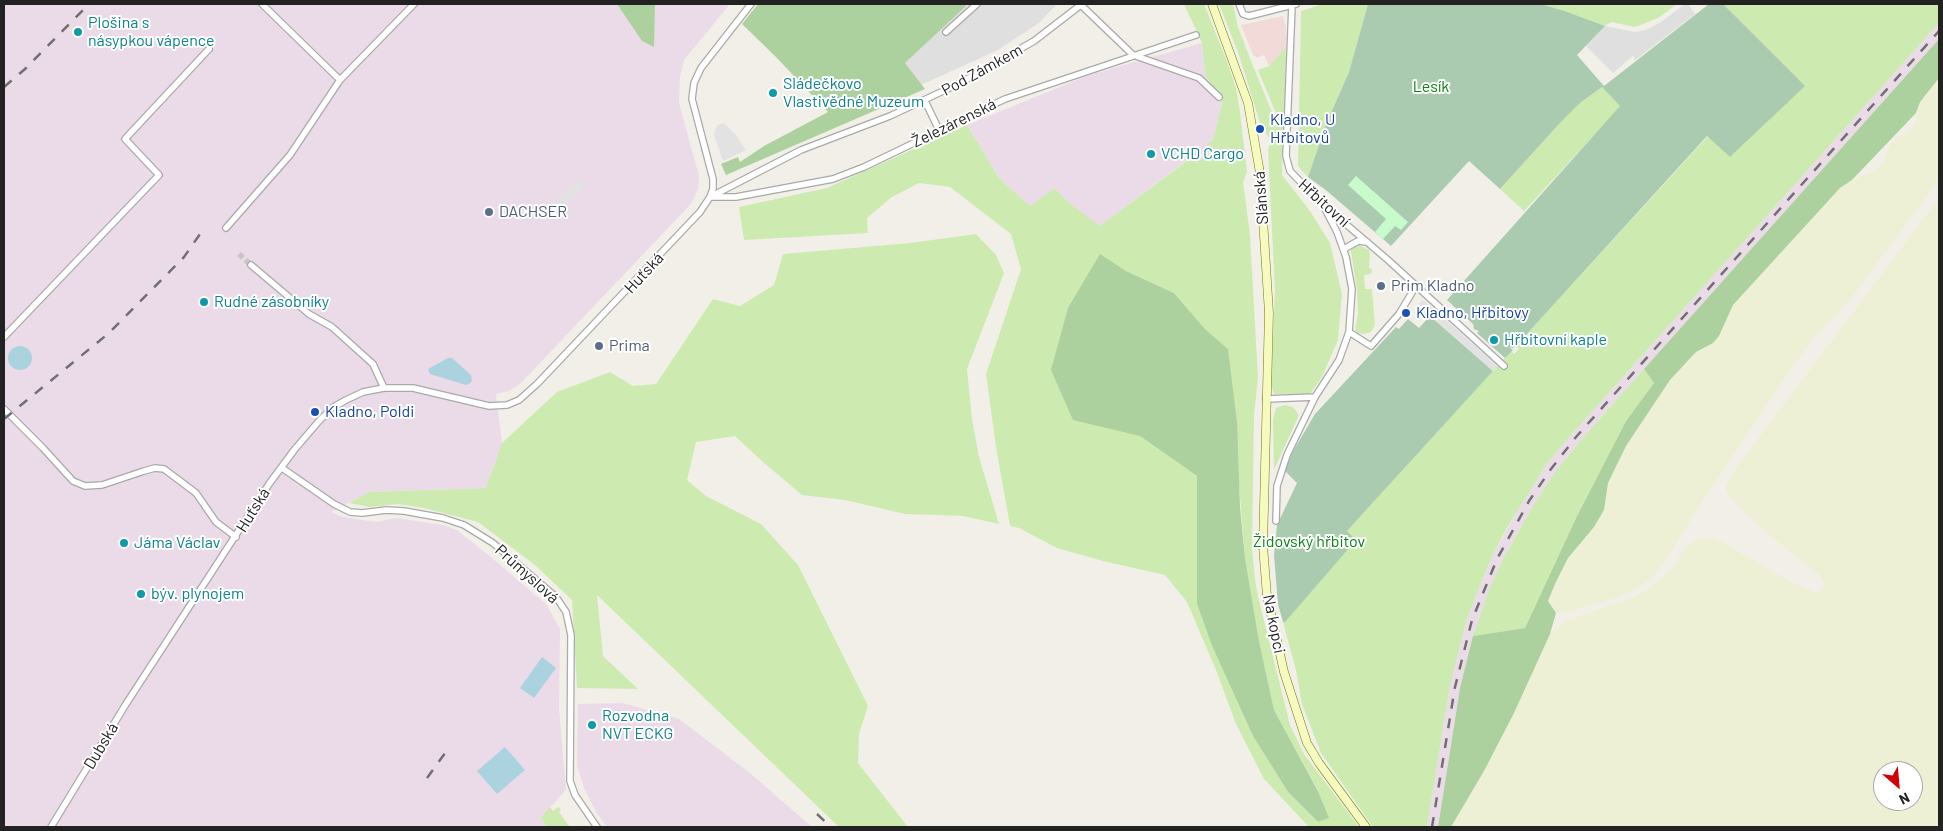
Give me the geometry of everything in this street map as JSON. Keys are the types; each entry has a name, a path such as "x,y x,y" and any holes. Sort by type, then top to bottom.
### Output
{"main road":[{"name":"Slánská","path":"1212,4 1248,103 1260,173 1269,313 1266,399"},
{"name":"Na kopci","path":"1266,399 1263,546 1267,596 1284,672 1307,743 1319,763 1366,827"}],"street":[{"path":"262,4 340,80"},
{"path":"226,228 290,155 340,80 414,4"},
{"path":"710,197 713,179 692,99 694,83 701,68 751,4"},
{"path":"946,32 977,4"},
{"path":"1082,4 1133,55 1198,78 1219,97"},
{"name":"Pod Zámkem","path":"710,197 801,150 925,101 994,65 1034,41 1082,4"},
{"path":"1240,5 1243,14 1249,16 1294,4"},
{"name":"Hřbitovní","path":"1294,4 1287,162 1291,174 1504,366"},
{"name":"Železárenská","path":"710,197 736,197 833,179 864,167 1005,99 1196,35"},
{"path":"4,337 159,174 125,139 209,49"},
{"path":"925,101 938,130"},
{"name":"Huťská","path":"152,665 269,484 319,420 332,408 363,392 384,388 413,388 489,406 507,405 519,400 537,384 687,227 710,197"},
{"path":"1276,521 1277,486 1287,455 1315,398 1338,360 1349,332 1352,289 1344,249 1333,222 1320,202"},
{"path":"1344,249 1358,241 1367,242"},
{"path":"251,265 310,314 332,328 373,364 384,388"},
{"path":"1349,332 1370,346 1399,314 1416,286"},
{"path":"1266,399 1315,398"},
{"path":"4,409 73,481 85,486 102,485 144,470 164,469 196,493 216,522 236,537"},
{"name":"Průmyslová","path":"282,468 334,504 350,512 404,511 443,518 464,525 493,543 560,602 568,618 572,642 570,781 575,795 597,827"},
{"name":"Dubská","path":"52,827 126,704 152,665"}],"shaded area":[{"path":"4,4 730,4 684,60 680,76 679,103 699,176 698,188 694,199 520,384 509,391 496,394 502,443 486,488 369,492 331,512 343,517 376,522 397,518 443,525 457,530 546,604 560,629 559,708 566,790 540,818 547,827 4,827"},
{"path":"964,4 1057,4 1039,23 998,50 921,85 905,63 965,6"},
{"path":"1685,4 1688,4 1695,14 1634,61 1634,55 1613,73 1586,46 1605,26 1635,32 1646,30 1661,22"},
{"path":"1283,16 1286,27 1286,47 1269,66 1264,55 1257,58 1253,55 1241,25"},
{"path":"1939,23 1939,39 1580,441 1555,472 1534,504 1502,561 1478,621 1460,688 1438,827 1427,827 1450,686 1467,618 1492,556 1546,465"},
{"path":"1202,43 1205,74 1222,103 1212,151 1196,163 1191,157 1099,227 1068,202 1055,188 1030,206 999,178 967,125 1089,75"},
{"path":"724,123 735,134 746,150 723,161 714,135 717,125"},
{"path":"578,180 584,186 556,214 549,208"},
{"path":"1423,300 1498,366 1493,371 1422,308 1419,304"},
{"path":"623,703 679,719 750,773 812,827 607,827 596,812 584,788 577,765 578,704"}],"green space":[{"path":"617,4 655,4 654,47 642,41"},
{"path":"758,4 964,4 966,6 905,63 925,89 726,175 721,164 738,157 740,162 764,146 828,112 742,24"},
{"path":"1184,4 1204,4 1236,88 1240,112 1247,172 1243,182 1250,235 1258,378 1254,415 1252,548 1258,597 1290,725 1304,754 1359,827 1309,827 1264,779 1236,724 1216,670 1187,602 1165,575 1057,548 1019,528 1010,526 996,447 986,374 1021,269 1011,234 950,187 919,183 892,197 867,218 868,233 744,240 739,207 827,188 967,125 999,178 1030,206 1055,188 1068,202 1100,226 1192,157 1196,163 1212,151 1207,144 1213,140 1222,103 1205,74 1202,43","holes":["1100,255 1126,271 1174,293 1205,329 1228,349 1245,558 1259,641 1274,710 1318,790 1328,818 1318,822 1288,792 1253,736 1212,646 1197,604 1197,476 1140,436"]},
{"path":"1219,4 1233,4 1238,27 1253,66 1274,117 1283,127 1282,175 1310,211 1330,243 1342,294 1338,340 1322,377 1310,394 1274,394 1271,384 1275,291 1268,150 1271,141 1260,123 1238,52"},
{"path":"1323,4 1368,4 1349,72 1327,122 1308,177 1298,166 1301,11"},
{"name":"Lesík","path":"1368,4 1541,4 1567,12 1605,26 1577,55 1604,86 1709,4 1723,4 1805,86 1730,157 1707,136 1516,346 1513,348 1509,347 1513,350 1505,358 1477,333 1479,331 1474,329 1473,324 1447,300 1620,106 1602,87 1580,103 1560,123 1500,189 1469,161 1391,246 1308,177 1327,122 1349,72"},
{"path":"1541,4 1677,4 1658,18 1635,27 1611,22 1605,26"},
{"path":"1723,4 1939,4 1939,23 1546,465 1492,556 1467,618 1450,686 1427,827 1373,827 1321,753 1302,704 1296,670 1283,622 1356,540 1347,531 1511,351 1514,354 1519,349 1516,346 1708,136 1730,157 1804,86"},
{"path":"1939,39 1939,78 1920,102 1916,113 1852,180 1840,188 1733,305 1719,336 1713,343 1696,352 1670,380 1626,446 1608,483 1604,510 1594,527 1568,558 1555,584 1548,601 1556,613 1550,634 1514,713 1484,771 1451,827 1438,827 1460,688 1473,636 1525,628 1577,516 1626,421 1654,383 1644,369"},
{"path":"1286,47 1284,124 1277,116 1258,70 1269,66"},
{"path":"1939,78 1939,180 1850,300 1815,337 1792,367 1704,499 1666,560 1651,579 1638,588 1616,598 1565,613 1556,613 1548,601 1555,584 1568,558 1594,527 1604,510 1608,483 1626,446 1670,380 1696,352 1713,343 1719,336 1733,305 1840,188 1852,180 1874,172 1882,164 1891,144 1910,130 1915,123 1920,102"},
{"path":"1602,87 1621,106 1524,211 1500,189 1580,103"},
{"path":"1356,176 1408,222 1401,230 1395,226 1383,239 1375,232 1386,219 1348,185"},
{"path":"1939,198 1939,827 1451,827 1484,771 1550,634 1564,622 1632,598 1651,588 1674,566 1685,547 1700,538 1715,538 1793,583 1817,593 1822,590 1825,584 1820,576 1756,524 1730,498 1726,491 1726,486 1736,468"},
{"path":"976,234 996,255 1004,273 967,369 972,419 979,457 999,524 963,516 905,514 845,500 802,495 735,436 696,442 687,480 706,496 761,524 798,565 868,706 859,734 858,763 908,827 839,827 597,595 603,656 638,689 577,688 572,600 535,565 478,522 424,508 398,504 370,507 349,503 369,492 486,488 502,443 557,392 610,372 633,386 656,384 713,299 740,306 774,285 783,254 910,243"},
{"path":"1359,245 1369,250 1369,268 1372,269 1371,274 1364,275 1365,289 1372,289 1375,325 1371,332 1364,334 1357,333 1355,330 1358,313 1357,290 1351,248"},
{"path":"1100,254 1126,271 1174,293 1205,329 1228,349 1237,422 1240,507 1245,558 1259,641 1274,710 1318,791 1329,818 1318,822 1288,792 1253,736 1212,646 1197,604 1197,476 1140,436 1073,420 1051,370 1068,308"},
{"name":"Židovský hřbitov","path":"1430,316 1493,371 1347,531 1356,540 1283,622 1278,604 1274,555 1277,525 1297,483 1285,471 1292,453 1315,414 1396,327 1399,329 1408,319 1419,328"},
{"path":"1644,369 1654,383 1626,421 1577,516 1525,628 1473,636 1489,590 1502,561 1534,504 1555,472 1580,441"},
{"path":"1285,405 1293,407 1299,415 1274,470 1273,419 1276,408"},
{"path":"550,807 553,811 558,807 560,808 559,812 570,827 547,827 540,818"}],"water":[{"path":"20,346 25,347 31,353 31,363 25,369 20,370 15,369 9,363 8,358 9,353 15,347"},
{"path":"448,358 452,358 471,375 472,381 469,384 466,385 430,374 428,369"},
{"path":"542,657 556,668 534,698 520,688"},
{"path":"505,747 525,770 497,794 477,771"}],"tunnel":[{"path":"239,254 251,265"}],"railway":[{"path":"4,87 25,69 89,4"},
{"path":"1432,827 1455,687 1472,620 1497,559 1529,501 1576,437 1939,31"},
{"path":"4,419 109,333 184,257 200,234"},
{"path":"427,778 448,749"},
{"path":"817,814 831,827"}],"place":[{"name":"Plošina s násypkou vápence","path":"78,32"},
{"name":"Sládečkovo Vlastivědné Muzeum","path":"773,93"},
{"name":"Kladno, U Hřbitovů","path":"1260,129"},
{"name":"VCHD Cargo","path":"1151,154"},
{"name":"DACHSER","path":"489,212"},
{"name":"Prim Kladno","path":"1381,286"},
{"name":"Rudné zásobníky","path":"204,302"},
{"name":"Kladno, Hřbitovy","path":"1406,313"},
{"name":"Hřbitovní kaple","path":"1494,340"},
{"name":"Prima","path":"599,346"},
{"name":"Kladno, Poldi","path":"315,412"},
{"name":"Jáma Václav","path":"124,543"},
{"name":"býv. plynojem","path":"141,594"},
{"name":"Rozvodna NVT ECKG","path":"592,725"}]}
